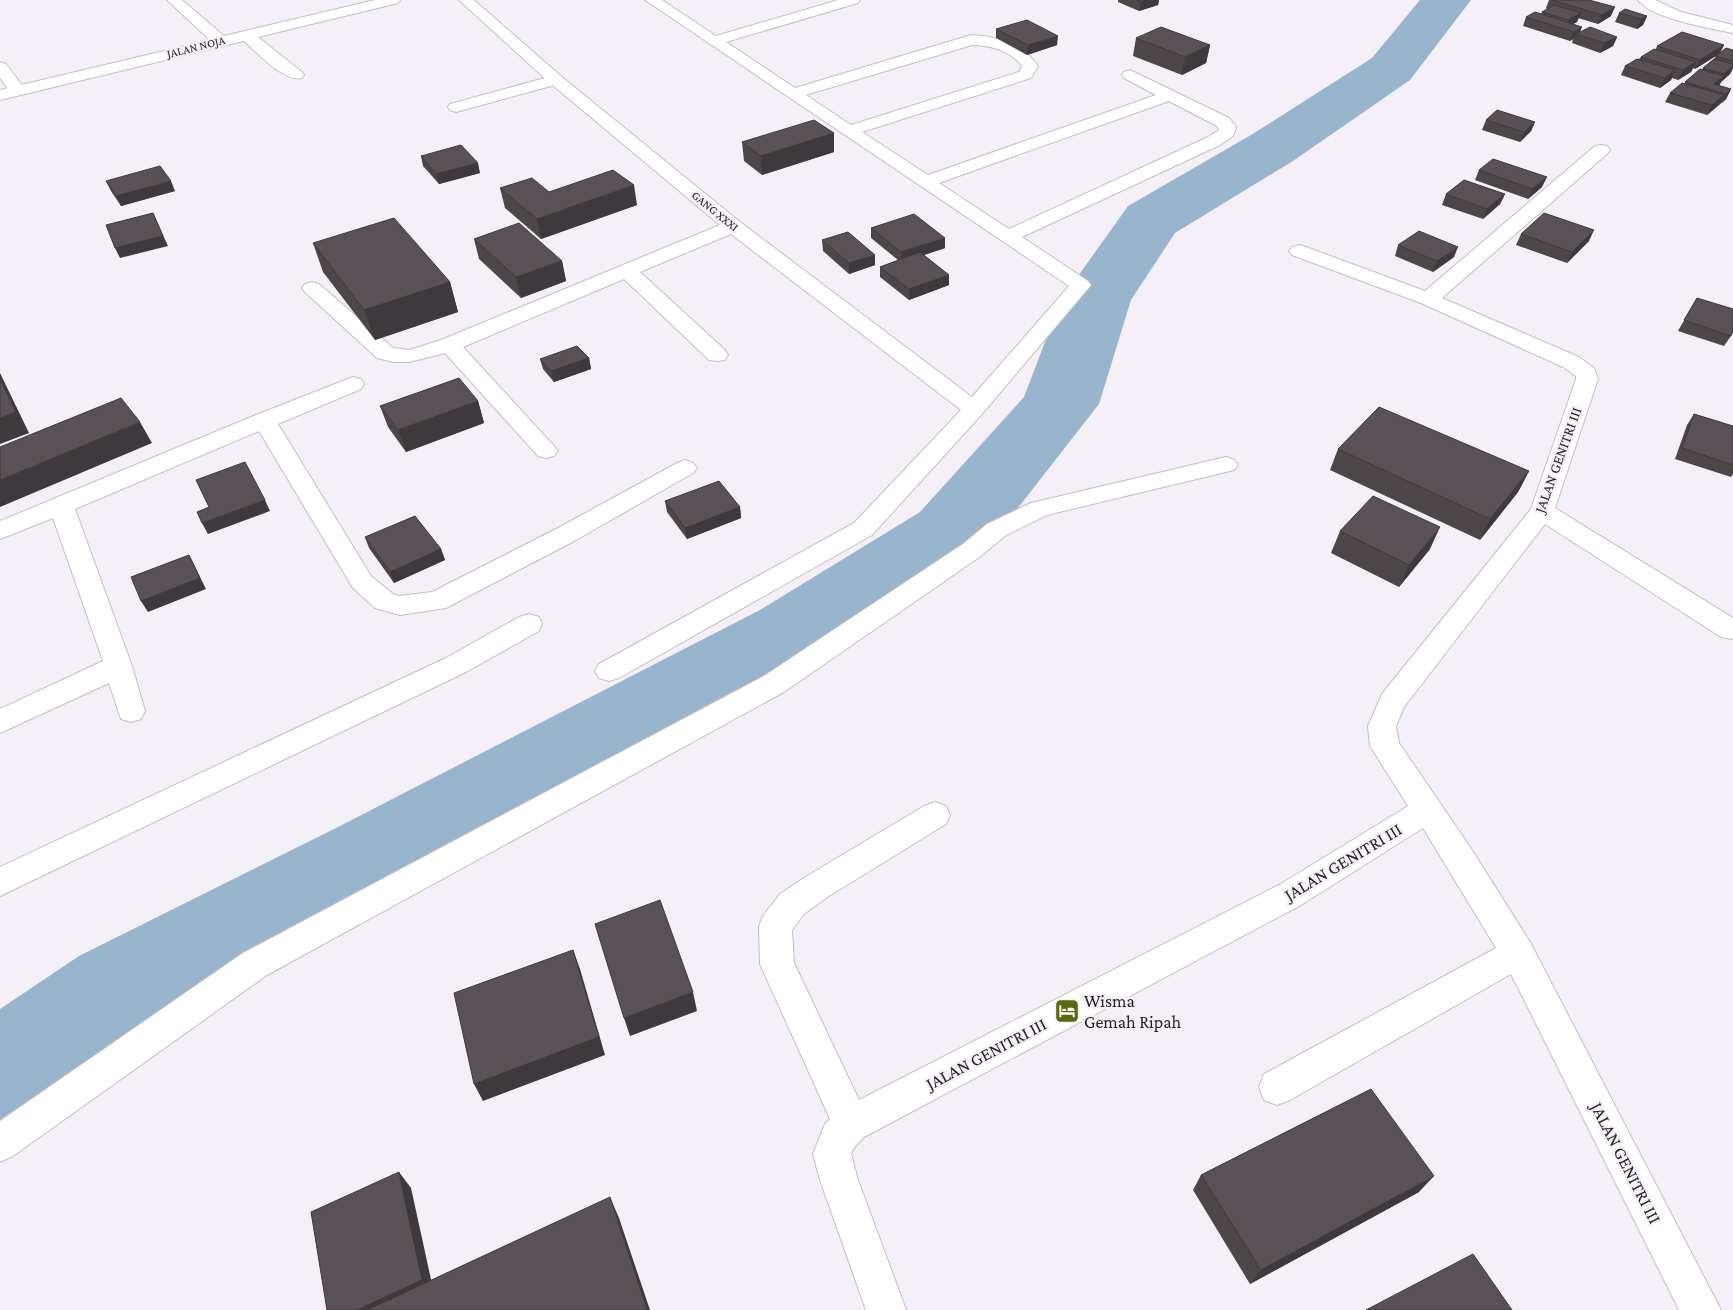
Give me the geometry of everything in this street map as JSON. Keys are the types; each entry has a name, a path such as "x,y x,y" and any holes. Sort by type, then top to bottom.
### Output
{"street":[{"path":"174,0 220,41"},
{"name":"JALAN NOJA","path":"0,95 393,0"},
{"name":"GANG XXXI","path":"466,0 556,80 733,226 974,409"},
{"path":"714,41 853,0"},
{"path":"1645,0 1655,7 1676,15 1733,29"},
{"path":"609,671 863,529 974,409 1081,285 848,131 657,1"},
{"path":"1676,15 1688,5"},
{"path":"246,35 276,61 296,75"},
{"path":"793,94 971,40 994,41 1026,59 1030,66 1025,75 848,131"},
{"path":"0,66 18,91"},
{"path":"1007,237 1214,141 1227,132 1228,127 1223,122 1130,75"},
{"path":"456,107 556,80"},
{"path":"925,182 1171,95"},
{"path":"1428,299 1600,150"},
{"path":"312,288 386,353 396,357 412,356 449,345 733,226"},
{"name":"JALAN GENITRI III","path":"1299,251 1428,299 1571,362 1586,373 1587,379 1542,511 1392,702 1382,726 1385,746 1461,860 1518,953 1702,1310"},
{"path":"626,270 716,355"},
{"path":"449,345 546,451"},
{"path":"0,531 353,384"},
{"path":"264,420 362,582 384,601 400,606 436,601 567,534 685,468"},
{"path":"0,1143 255,964 774,684 972,550 996,530 1040,509 1226,465"},
{"path":"61,505 118,666 131,711"},
{"path":"1542,511 1731,630"},
{"path":"0,882 456,665 529,624"},
{"path":"0,722 118,666"},
{"name":"JALAN GENITRI III","path":"886,1310 838,1180 832,1154 838,1137 851,1124 1290,895 1427,810"},
{"path":"851,1124 777,964 775,926 792,904 818,886 935,815"},
{"path":"1277,1087 1518,953"}],"building":[{"path":"1552,0 1589,0 1615,7 1602,15"},
{"path":"1554,5 1581,13 1568,20 1542,12"},
{"path":"1625,9 1647,16 1641,19 1619,13"},
{"path":"1535,12 1582,27 1574,32 1526,17"},
{"path":"1027,20 1058,36 1028,45 996,29"},
{"path":"1161,27 1210,45 1185,57 1136,38"},
{"path":"1590,27 1617,37 1604,43 1576,34"},
{"path":"1682,32 1724,45 1700,60 1657,46"},
{"path":"1726,48 1733,50 1733,61 1716,56"},
{"path":"1654,49 1696,62 1683,70 1641,57"},
{"path":"1637,59 1675,70 1665,78 1625,66"},
{"path":"1714,59 1733,64 1733,66 1724,74 1703,68"},
{"path":"1700,69 1724,76 1714,84 1731,89 1726,94 1685,82"},
{"path":"1682,83 1724,95 1712,105 1670,93"},
{"path":"1497,110 1535,122 1524,132 1486,120"},
{"path":"814,120 834,133 761,156 742,142"},
{"path":"461,145 478,163 436,174 421,156"},
{"path":"1493,159 1547,177 1532,189 1479,170"},
{"path":"160,166 171,181 116,196 106,181"},
{"path":"613,170 634,185 537,219 500,188 532,178 549,192"},
{"path":"1464,180 1505,194 1487,209 1446,194"},
{"path":"153,213 163,236 115,248 106,225"},
{"path":"1544,213 1594,230 1572,252 1521,234"},
{"path":"914,214 945,238 901,252 871,228"},
{"path":"394,218 450,282 364,310 313,243"},
{"path":"519,223 562,261 516,277 474,239"},
{"path":"1419,231 1458,247 1437,261 1398,245"},
{"path":"848,232 875,255 849,263 822,240"},
{"path":"920,252 949,275 909,289 880,267"},
{"path":"1697,298 1733,309 1733,331 1731,336 1684,320"},
{"path":"577,346 589,358 551,371 540,359"},
{"path":"459,378 478,401 398,430 380,406"},
{"path":"0,379 16,412 0,418"},
{"path":"121,398 140,422 0,480 0,447"},
{"path":"1379,407 1529,471 1490,519 1338,449"},
{"path":"1694,414 1733,426 1733,465 1682,448"},
{"path":"245,462 265,500 202,523 197,512 209,507 196,480"},
{"path":"719,481 740,507 685,528 665,501"},
{"path":"1373,496 1440,527 1409,565 1340,531"},
{"path":"415,516 441,549 390,572 365,537"},
{"path":"189,555 200,578 141,601 131,577"},
{"path":"660,900 693,992 624,1018 595,924"},
{"path":"573,950 599,1037 474,1084 454,993"},
{"path":"1371,1089 1434,1176 1261,1270 1201,1175"},
{"path":"399,1172 422,1280 357,1310 327,1310 311,1212"},
{"path":"610,1197 647,1310 367,1310"},
{"path":"1473,1254 1512,1310 1366,1310"}],"waterway":[{"path":"0,1082 121,995 377,860 793,634 951,533 1060,404 1096,300 1151,220 1272,148 1391,69 1446,0"}],"place":[{"name":"Wisma Gemah Ripah","path":"1067,1011"}]}
